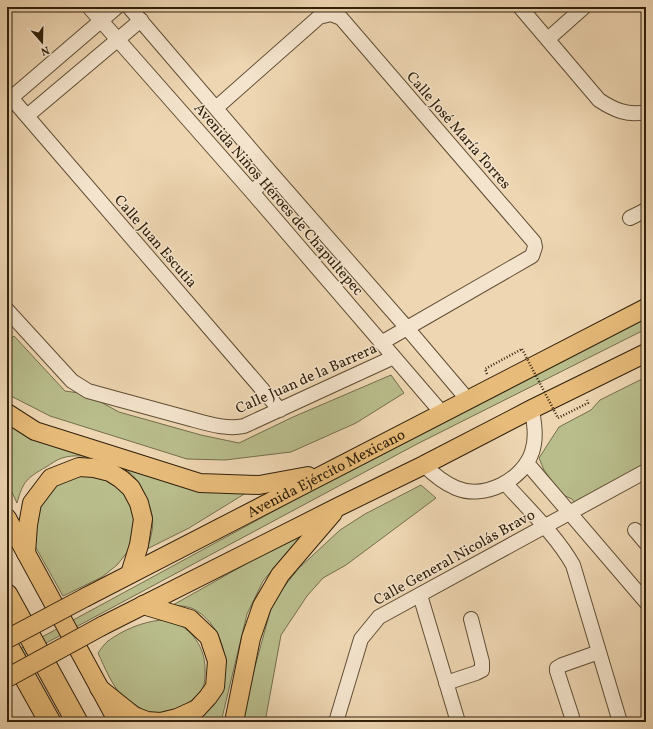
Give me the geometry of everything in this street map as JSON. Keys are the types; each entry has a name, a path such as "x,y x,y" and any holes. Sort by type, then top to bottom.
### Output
{"highway":[{"path":"7,595 78,722"},
{"path":"7,644 50,722"}],"main road":[{"name":"Avenida Ejército Mexicano","path":"7,639 646,308"},
{"path":"7,678 143,605 424,465 532,408 646,353"},
{"path":"7,413 35,431 200,483 259,485 329,472"},
{"path":"26,553 28,525 32,503 51,478 79,467 94,468 110,472 121,479 131,488 139,503 143,519 139,545 130,574"},
{"path":"234,722 251,638 262,606 280,575 340,506"},
{"path":"7,518 118,722"},
{"path":"99,688 134,716 147,721 161,722 178,718 197,708 208,697 214,686 217,661 209,637 190,619 143,605"}],"street":[{"name":"Avenida Niños Héroes de Chapultepec","path":"89,7 252,192 442,413"},
{"path":"9,95 117,7"},
{"name":"Avenida Niños Héroes de Chapultepec","path":"129,7 272,174 408,328 468,400"},
{"path":"520,7 599,100 613,109 630,113 646,113"},
{"path":"548,40 584,7"},
{"name":"Calle José María Torres","path":"216,108 319,17 331,14 341,18 534,242 535,247 532,256 381,342"},
{"path":"27,116 141,20"},
{"name":"Calle Juan Escutia","path":"9,95 280,410"},
{"path":"252,192 272,174"},
{"path":"630,218 646,210"},
{"name":"Calle Juan de la Barrera","path":"7,310 72,381 88,391 222,427 234,428 244,426 394,357"},
{"path":"424,465 438,479 457,489 470,492 497,487 505,483 514,478 527,463 532,452 535,430 532,408"},
{"path":"527,463 646,602"},
{"name":"Calle General Nicolás Bravo","path":"336,722 361,639 379,617 646,471"},
{"path":"505,483 544,527 567,555 573,565 620,722"},
{"path":"635,530 646,543"},
{"path":"420,595 458,722"},
{"path":"446,683 482,670 482,662 471,619"},
{"path":"572,717 557,671 558,668 562,665 598,652"}],"path":[{"path":"485,369 522,349 558,418 588,403"}],"green space":[{"path":"646,317 646,329 417,444 7,664 7,656 425,429"},
{"path":"14,336 65,391 86,394 119,412 201,435 239,443 293,417 391,375 404,393 356,423 291,452 225,460 187,459 50,416 7,394 7,342"},
{"path":"646,377 646,473 579,509 572,499 561,494 544,470 539,458 559,427 591,410 600,400"},
{"path":"7,422 151,473 259,485 189,528 147,549 153,526 150,506 137,480 129,472 119,466 82,456 72,456 60,459 30,477 21,490 17,503 7,482"},
{"path":"69,476 104,476 126,493 135,517 129,550 117,565 102,577 63,596 35,546 37,506 54,487"},
{"path":"421,485 436,498 346,565 323,578 307,596 281,635 265,722 242,722 250,685 273,601 298,569 340,530 365,514"},
{"path":"306,530 263,581 247,614 221,722 191,722 209,707 218,696 223,686 225,662 219,638 214,627 206,618 191,608 173,605"},
{"path":"161,620 176,623 194,637 204,657 205,664 205,681 197,697 175,711 162,714 148,712 124,698 112,682 98,653 107,642 120,633 133,627"}]}
